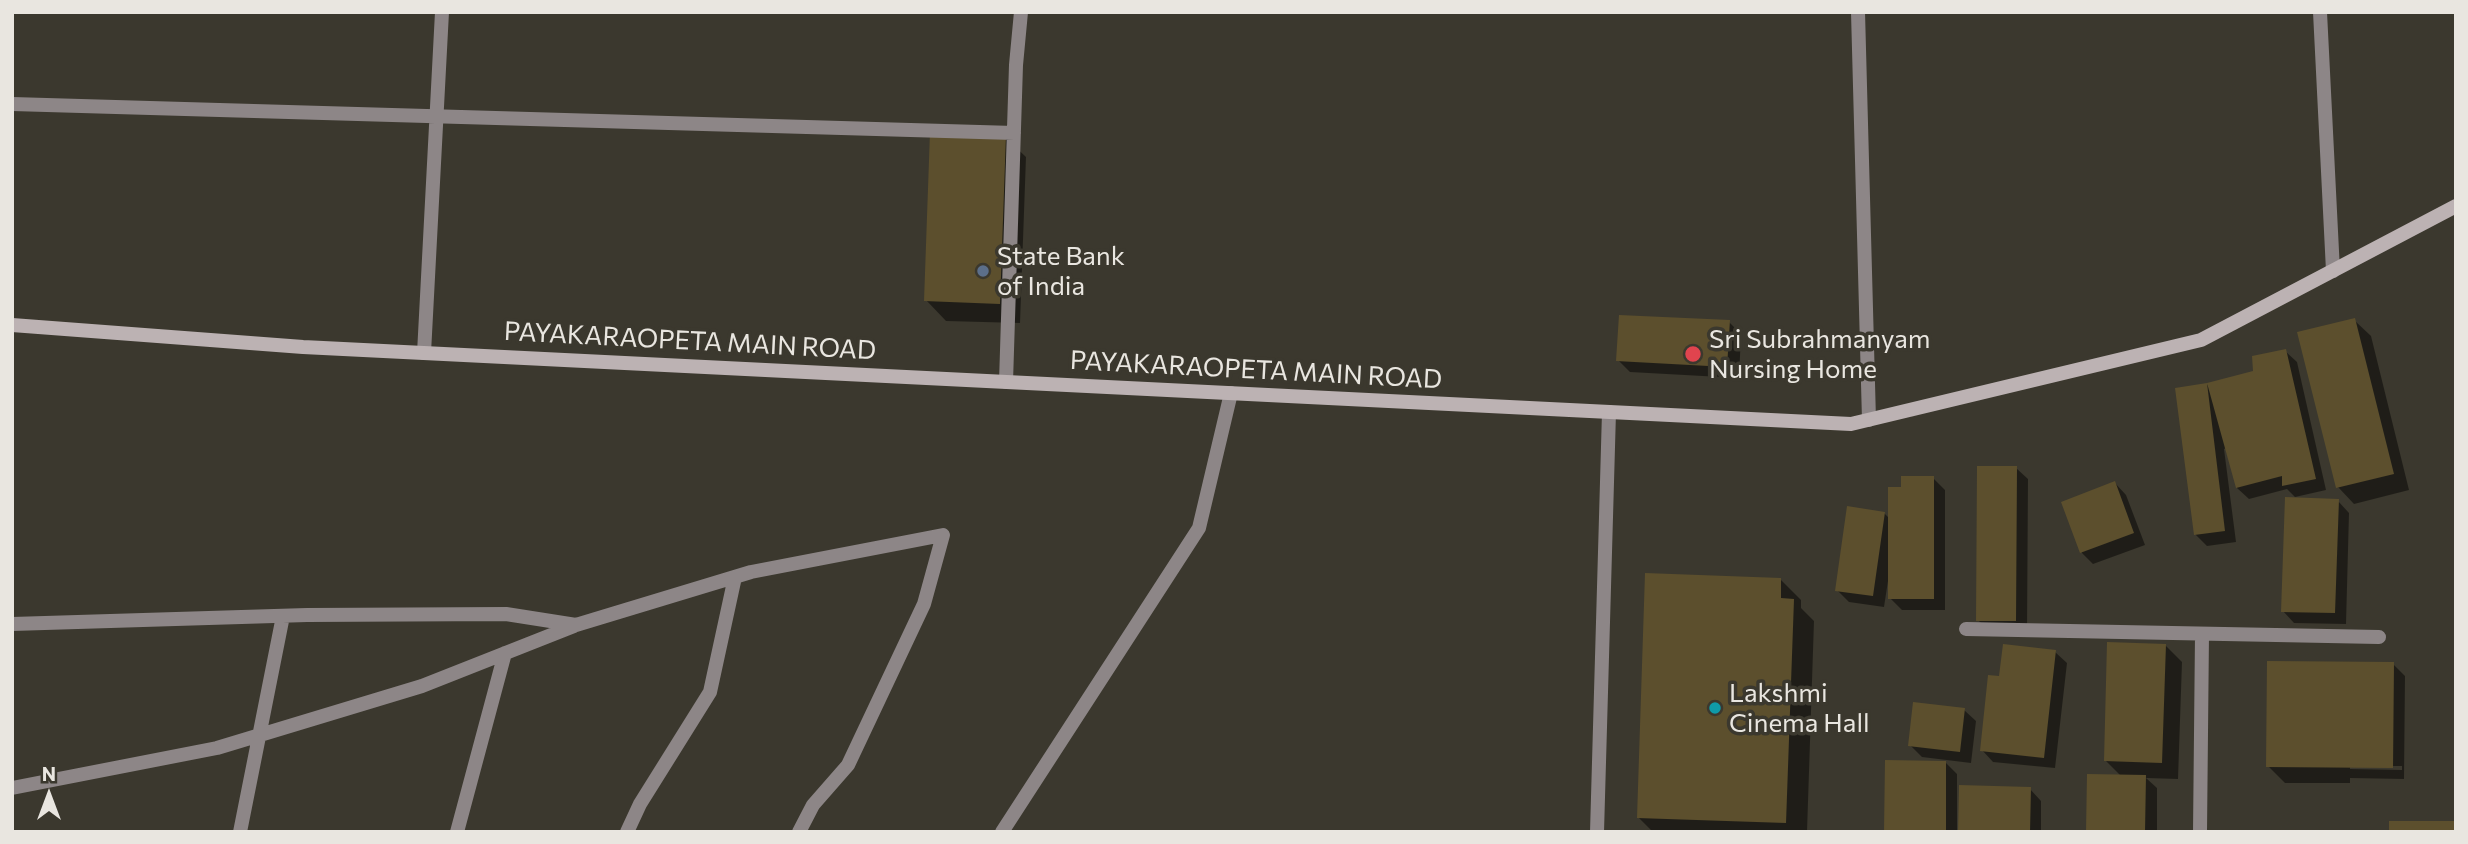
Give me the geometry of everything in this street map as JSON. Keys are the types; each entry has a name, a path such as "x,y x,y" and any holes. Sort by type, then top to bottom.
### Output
{"street":[{"path":"424,352 442,12"},
{"path":"1006,382 1016,65 1021,12"},
{"path":"1858,12 1869,419"},
{"path":"2320,12 2333,271"},
{"path":"12,104 1014,133"},
{"name":"PAYAKARAOPETA MAIN ROAD","path":"12,325 303,347 1850,424 2201,340 2456,206"},
{"path":"1002,832 1199,528 1231,393"},
{"path":"1597,832 1609,412"},
{"path":"12,788 217,748 422,685 576,625 735,577 943,536 924,604 848,765 813,805 799,832"},
{"path":"626,832 640,804 710,692 735,577"},
{"path":"12,624 283,616 506,614 576,625"},
{"path":"240,832 283,616"},
{"path":"1966,629 2379,637"},
{"path":"2200,832 2202,634"},
{"path":"457,832 505,653"}],"building":[{"path":"930,132 1006,135 1000,304 924,301"},
{"path":"1619,315 1730,320 1727,367 1616,361"},
{"path":"2355,318 2394,474 2336,488 2297,332"},
{"path":"2286,349 2316,479 2282,486 2282,476 2236,488 2207,383 2253,371 2252,356"},
{"path":"2207,383 2225,531 2194,535 2175,388"},
{"path":"1977,466 2017,466 2016,621 1976,621"},
{"path":"1901,476 1934,476 1934,599 1888,599 1888,487 1901,487"},
{"path":"2115,481 2134,533 2080,553 2061,502"},
{"path":"2285,497 2339,499 2335,613 2281,612"},
{"path":"1847,506 1885,512 1873,596 1835,591"},
{"name":"Lakshmi Cinema Hall","path":"1645,573 1781,578 1781,598 1794,599 1786,823 1637,818"},
{"path":"2107,642 2166,644 2162,763 2104,761"},
{"path":"2003,644 2056,650 2044,758 1980,751 1988,675 1999,676"},
{"path":"2267,661 2394,662 2393,768 2266,767"},
{"path":"1913,702 1965,708 1960,752 1908,746"},
{"path":"1885,760 1946,761 1946,832 1884,832"},
{"path":"2087,774 2146,775 2145,832 2086,832"},
{"path":"1959,785 2031,787 2030,832 1958,832"},
{"path":"2389,821 2456,821 2456,832 2389,832"}],"place":[{"name":"State Bank of India","path":"983,271"},
{"name":"Sri Subrahmanyam Nursing Home","path":"1693,354"},
{"name":"Lakshmi Cinema Hall","path":"1715,708"}]}
